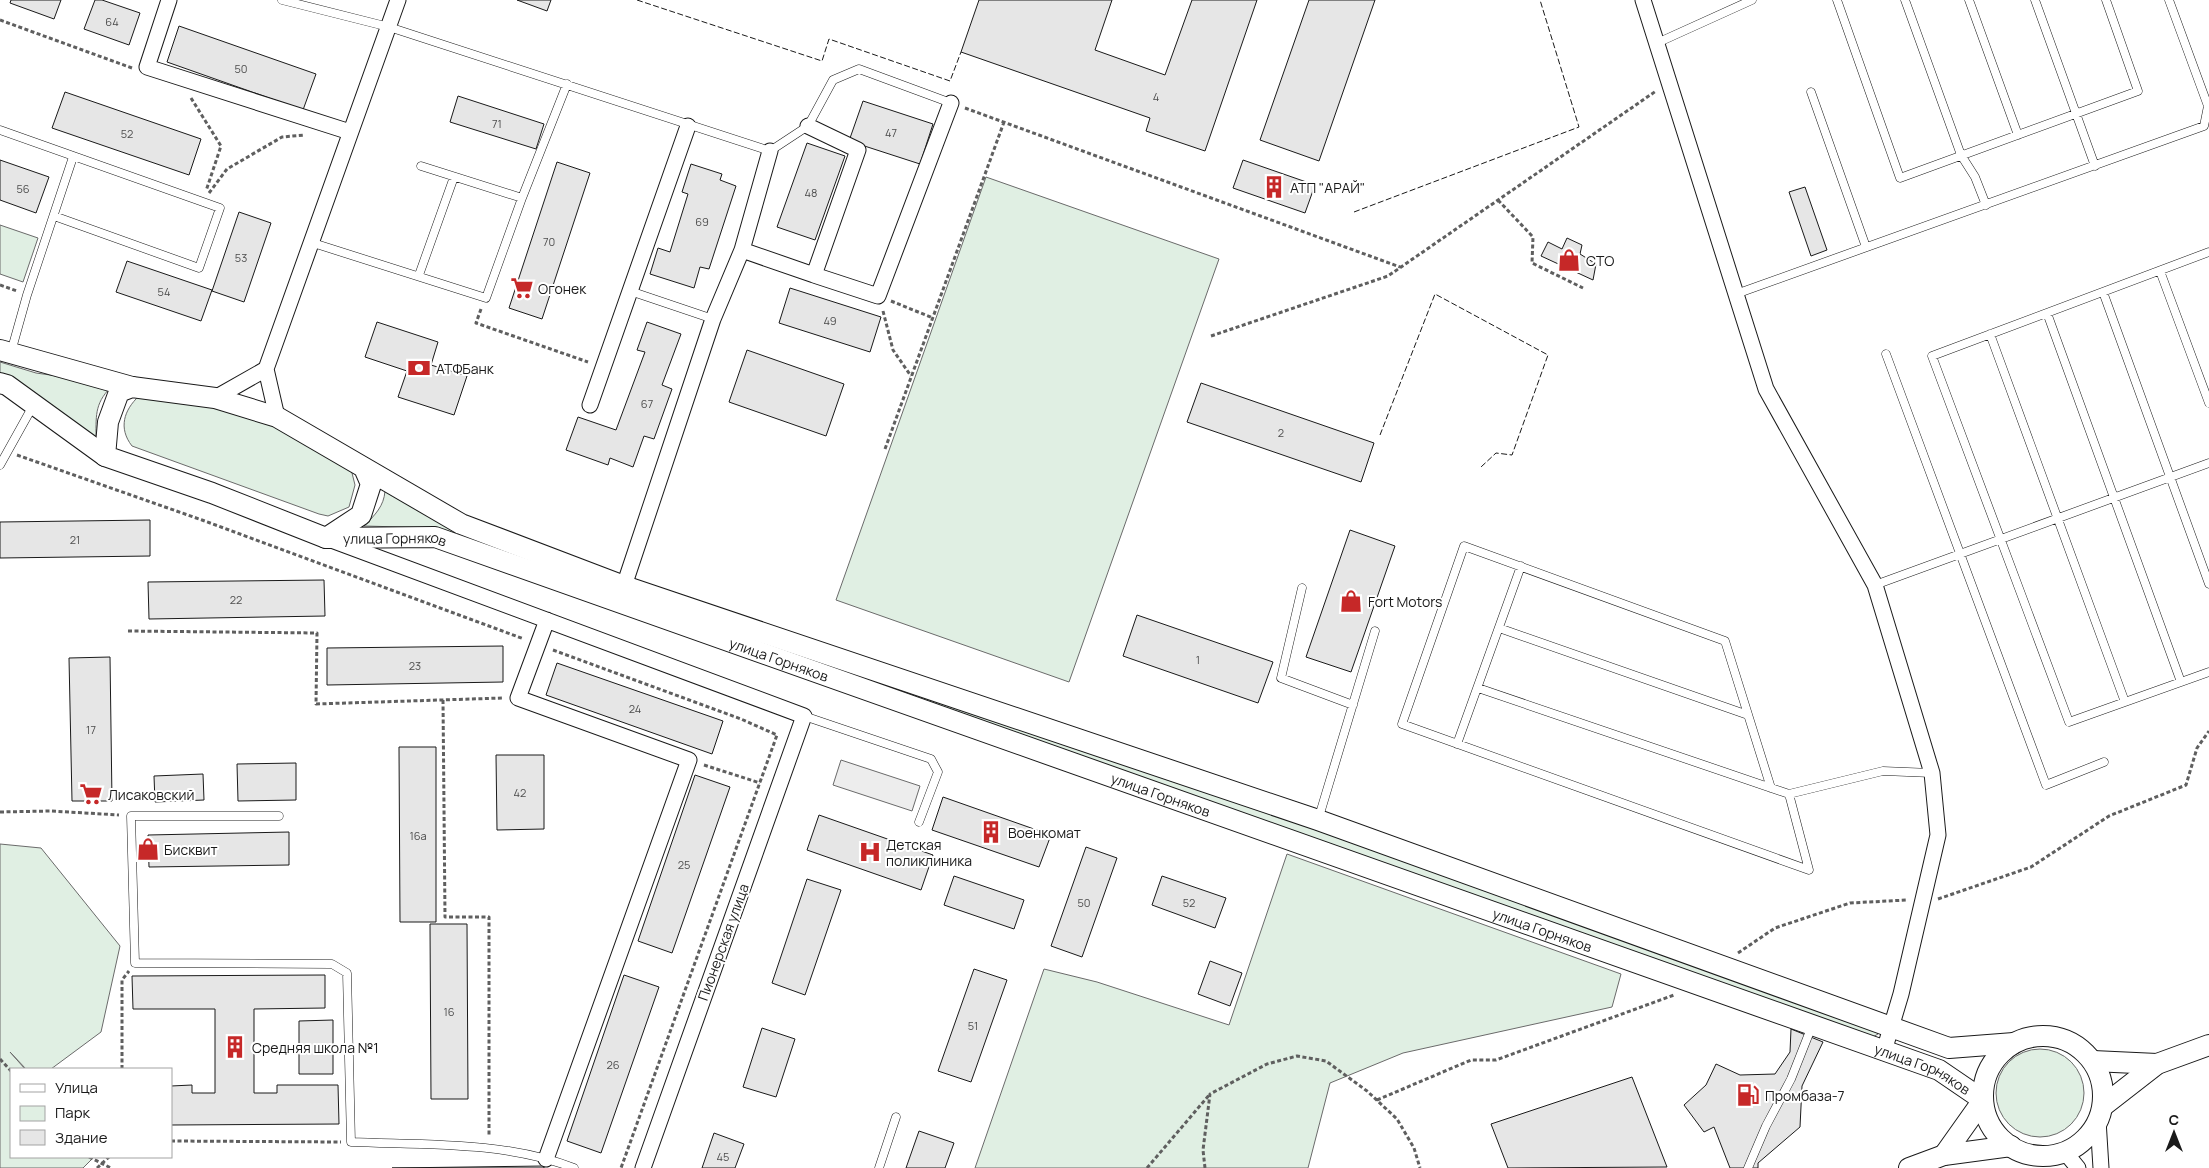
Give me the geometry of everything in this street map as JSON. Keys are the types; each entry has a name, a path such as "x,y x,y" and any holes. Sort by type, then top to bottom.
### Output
{"street":[{"path":"169,0 147,67 350,132"},
{"path":"277,417 266,369 398,0"},
{"path":"1643,0 1766,389 1875,584 1932,773 1938,835 1924,900 1884,1051"},
{"path":"742,250 878,296 951,103"},
{"path":"590,405 688,126"},
{"path":"808,126 858,150 814,275"},
{"path":"624,586 713,319 742,250 770,151"},
{"name":"улица Горняков","path":"5,352 132,387 215,398 277,417 461,524 624,586 1318,820 1949,1048 2014,1043"},
{"path":"215,398 266,369"},
{"name":"улица Горняков","path":"0,383 34,404 105,456 212,493 326,538 804,716"},
{"path":"105,456 108,422 119,392 132,387"},
{"name":"улица Горняков","path":"326,538 361,515 371,484 364,468"},
{"name":"улица Горняков","path":"326,538 435,537 1939,1070 1983,1100"},
{"path":"546,1159 689,760 518,698 547,620"},
{"name":"Пионерская улица","path":"642,1168 804,716"},
{"path":"2102,1168 2101,1113 2104,1090 2100,1075 2093,1061 2081,1048 2065,1040 2048,1035 2030,1037 2014,1043 2000,1054 1990,1067 1984,1083 1983,1100 1988,1118 1997,1134 2011,1146 2028,1154 2047,1156 2065,1152 2079,1144 2090,1133 2101,1113 2157,1064 2209,1045"},
{"path":"2093,1061 2157,1064"},
{"path":"1944,1155 1983,1100"},
{"path":"1909,1168 1944,1155 2011,1146"},
{"path":"2065,1152 2078,1168"}],"lane":[{"path":"282,0 388,27 567,84 688,126 770,151 808,126 833,80 859,69 951,103"},
{"path":"1657,43 1752,0"},
{"path":"1837,0 1900,178 2138,91 2106,0"},
{"path":"1905,0 1961,155 1975,177 1986,205"},
{"path":"1969,0 2018,135"},
{"path":"2035,0 2095,166"},
{"path":"1736,294 2204,126 2208,106 2169,0"},
{"path":"310,242 419,275 486,298 522,198 567,84"},
{"path":"1811,92 1866,247"},
{"path":"0,130 220,208 199,268 54,216"},
{"path":"5,352 27,295 74,157"},
{"path":"421,166 522,198"},
{"path":"419,275 454,177"},
{"path":"2209,252 1932,356 2069,722 2209,672"},
{"path":"2160,271 2209,404"},
{"path":"630,292 713,319"},
{"path":"2103,292 2209,584"},
{"path":"2047,313 2181,682"},
{"path":"1990,334 2125,702"},
{"path":"1886,354 2046,784 2104,762"},
{"path":"0,465 34,404"},
{"path":"1875,584 2209,463"},
{"path":"1770,788 1725,641 1464,546 1402,724 1809,870 1789,794"},
{"path":"1457,744 1521,566"},
{"path":"1302,588 1281,678 1353,705"},
{"path":"1499,628 1748,715"},
{"path":"1318,820 1375,631"},
{"path":"1478,688 1789,794 1884,771 1932,773"},
{"path":"804,716 931,759 938,772 919,822"},
{"path":"279,816 131,816 135,963 332,964 347,973 351,1142 489,1148 546,1159 574,1168"},
{"path":"1748,1168 1766,1126 1791,1079 1812,1026"},
{"path":"879,1168 896,1117"}],"path":[{"path":"0,20 131,68 147,67"},
{"path":"1211,336 1388,276 1669,82"},
{"path":"188,93 221,146 202,201"},
{"path":"951,103 1400,268"},
{"path":"885,449 1004,122"},
{"path":"202,201 228,169 282,137 311,135"},
{"path":"1498,200 1533,237 1532,263 1582,288"},
{"path":"0,286 27,295"},
{"path":"878,296 933,318"},
{"path":"878,296 893,350 911,376"},
{"path":"482,305 476,323 603,367"},
{"path":"7,452 202,520 742,719 777,735 621,1168"},
{"path":"128,631 317,632 316,704 518,698"},
{"path":"443,700 445,917 489,917 489,1148"},
{"path":"1720,965 1775,928 1850,903 1943,899 2031,867 2109,816 2186,785 2198,748 2209,732"},
{"path":"689,760 760,783"},
{"path":"0,812 50,810 131,816"},
{"path":"122,1068 122,980 135,963"},
{"path":"1377,1100 1471,1060 1496,1060 1676,994 1692,984"},
{"path":"1147,1168 1210,1094 1268,1064 1297,1056 1326,1062 1377,1100 1397,1119 1414,1148 1420,1168"},
{"path":"0,1059 10,1070"},
{"path":"1205,1168 1203,1150 1210,1094"},
{"path":"172,1141 351,1142"},
{"path":"91,1158 111,1168"},
{"path":"97,1168 108,1158"}],"green space":[{"path":"986,177 1219,259 1069,682 836,600"},
{"path":"0,225 38,238 23,282 0,274"},
{"path":"0,362 36,373 114,384 100,402 96,421 96,437 0,374"},
{"path":"158,394 259,418 341,461 352,473 355,485 349,507 328,516 319,514 132,446 125,433 124,426 130,407 139,396"},
{"path":"385,491 449,520 1876,1030 1878,1034 1871,1038 438,528 364,526 381,506"},
{"path":"0,844 41,848 120,946 101,1032 52,1068 25,1068 10,1052 24,1068 10,1068 10,1158 93,1158 83,1168 0,1168"},
{"path":"1287,854 1621,974 1612,1007 1403,1053 1330,1083 1308,1168 975,1168 1044,969 1097,982 1229,1025"},
{"path":"2040,1049 2057,1053 2071,1062 2080,1076 2084,1093 2080,1110 2071,1124 2057,1133 2040,1137 2023,1133 2009,1124 2000,1110 1996,1093 2000,1076 2009,1062 2023,1053"}],"shaded area":[{"path":"841,760 920,786 912,811 833,785"}],"building":[{"path":"11,0 61,0 54,19 10,3"},
{"path":"95,0 102,0 140,13 129,45 84,29"},
{"path":"517,0 551,0 547,11"},
{"path":"979,0 1112,0 1095,50 1165,75 1192,0 1257,0 1205,151 1146,131 1150,118 961,52"},
{"path":"1309,0 1375,0 1319,161 1260,140"},
{"path":"179,26 316,74 303,110 167,62"},
{"path":"65,92 201,139 189,175 52,128"},
{"path":"458,96 544,124 536,149 450,122"},
{"path":"863,101 933,124 920,164 849,141"},
{"path":"807,143 845,156 815,240 777,227"},
{"path":"0,160 49,177 36,213 0,200"},
{"name":"АТП \"АРАЙ\"","path":"1243,160 1315,185 1305,213 1233,188"},
{"path":"557,162 590,173 542,319 509,308"},
{"path":"691,164 722,174 720,180 736,186 709,269 700,267 694,288 650,274 658,248 670,252 688,194 682,192"},
{"path":"1805,187 1827,250 1811,256 1789,192"},
{"path":"239,212 271,223 244,302 212,291"},
{"name":"СТО","path":"1567,238 1582,245 1580,254 1596,264 1593,280 1541,256 1548,242 1562,249"},
{"path":"127,261 212,290 201,321 116,292"},
{"path":"790,288 881,317 870,352 779,323"},
{"name":"АТФБанк","path":"377,322 438,342 431,365 467,376 454,415 398,397 407,371 365,357"},
{"path":"647,322 681,334 662,385 672,389 654,439 644,436 633,467 610,458 608,465 566,450 578,417 616,430 645,352 637,350"},
{"path":"747,350 844,384 826,436 729,402"},
{"path":"1201,383 1374,443 1361,482 1187,422"},
{"path":"150,520 150,556 0,558 0,522"},
{"name":"Fort Motors","path":"1350,530 1395,546 1351,672 1306,657"},
{"path":"324,580 325,616 149,619 148,582"},
{"path":"1137,615 1273,662 1258,703 1123,656"},
{"path":"503,646 503,682 327,685 327,648"},
{"path":"110,657 112,801 72,801 69,658"},
{"path":"557,663 723,721 712,754 546,695"},
{"path":"399,747 436,747 436,922 400,922"},
{"path":"496,755 544,755 544,829 497,830"},
{"path":"296,763 296,800 238,801 237,764"},
{"path":"203,774 204,800 155,802 154,776"},
{"path":"695,775 730,787 672,953 638,941"},
{"name":"Военкомат","path":"943,797 1051,835 1039,867 932,830"},
{"name":"Детская поликлиника","path":"819,815 933,855 921,890 807,850"},
{"path":"289,832 289,865 149,867 148,835"},
{"path":"1086,847 1117,858 1082,957 1051,946"},
{"path":"954,876 1024,900 1014,929 944,905"},
{"path":"1162,876 1226,898 1215,928 1152,905"},
{"path":"807,879 841,890 805,995 772,983"},
{"path":"430,924 467,924 468,1099 431,1099"},
{"path":"1210,961 1242,973 1230,1006 1198,994"},
{"path":"974,969 1007,980 971,1082 938,1071"},
{"name":"Средняя школа №1","path":"325,975 325,1008 254,1009 254,1093 277,1093 277,1085 338,1085 339,1124 172,1125 172,1086 192,1085 192,1093 215,1093 215,1009 133,1009 132,976"},
{"path":"624,975 659,987 601,1153 567,1141"},
{"path":"333,1020 333,1074 299,1074 299,1021"},
{"path":"762,1028 795,1039 776,1097 743,1087"},
{"name":"Промбаза-7","path":"1791,1029 1823,1042 1802,1086 1800,1127 1758,1163 1758,1168 1730,1168 1714,1127 1704,1132 1684,1105 1706,1085 1716,1064 1740,1075 1775,1074 1790,1052"},
{"path":"1632,1077 1667,1167 1508,1168 1491,1124"},
{"path":"919,1131 954,1143 945,1168 906,1168"},
{"path":"714,1133 744,1144 735,1168 702,1168"},
{"path":"544,1166 544,1168 392,1168"}],"fence":[{"path":"637,0 822,61 829,39 950,81 961,52"},
{"path":"1354,212 1579,127 1540,0"},
{"path":"1380,435 1435,294 1548,355 1512,455 1496,453 1481,467"}],"place":[{"name":"АТП \"АРАЙ\"","path":"1274,187"},
{"name":"СТО","path":"1569,260"},
{"name":"Огонек","path":"522,288"},
{"name":"АТФБанк","path":"419,368"},
{"name":"Fort Motors","path":"1351,601"},
{"name":"Лисаковский","path":"91,794"},
{"name":"Военкомат","path":"991,832"},
{"name":"Бисквит","path":"148,849"},
{"name":"Детская поликлиника","path":"870,852"},
{"name":"Средняя школа №1","path":"235,1047"},
{"name":"Промбаза-7","path":"1748,1095"}]}
